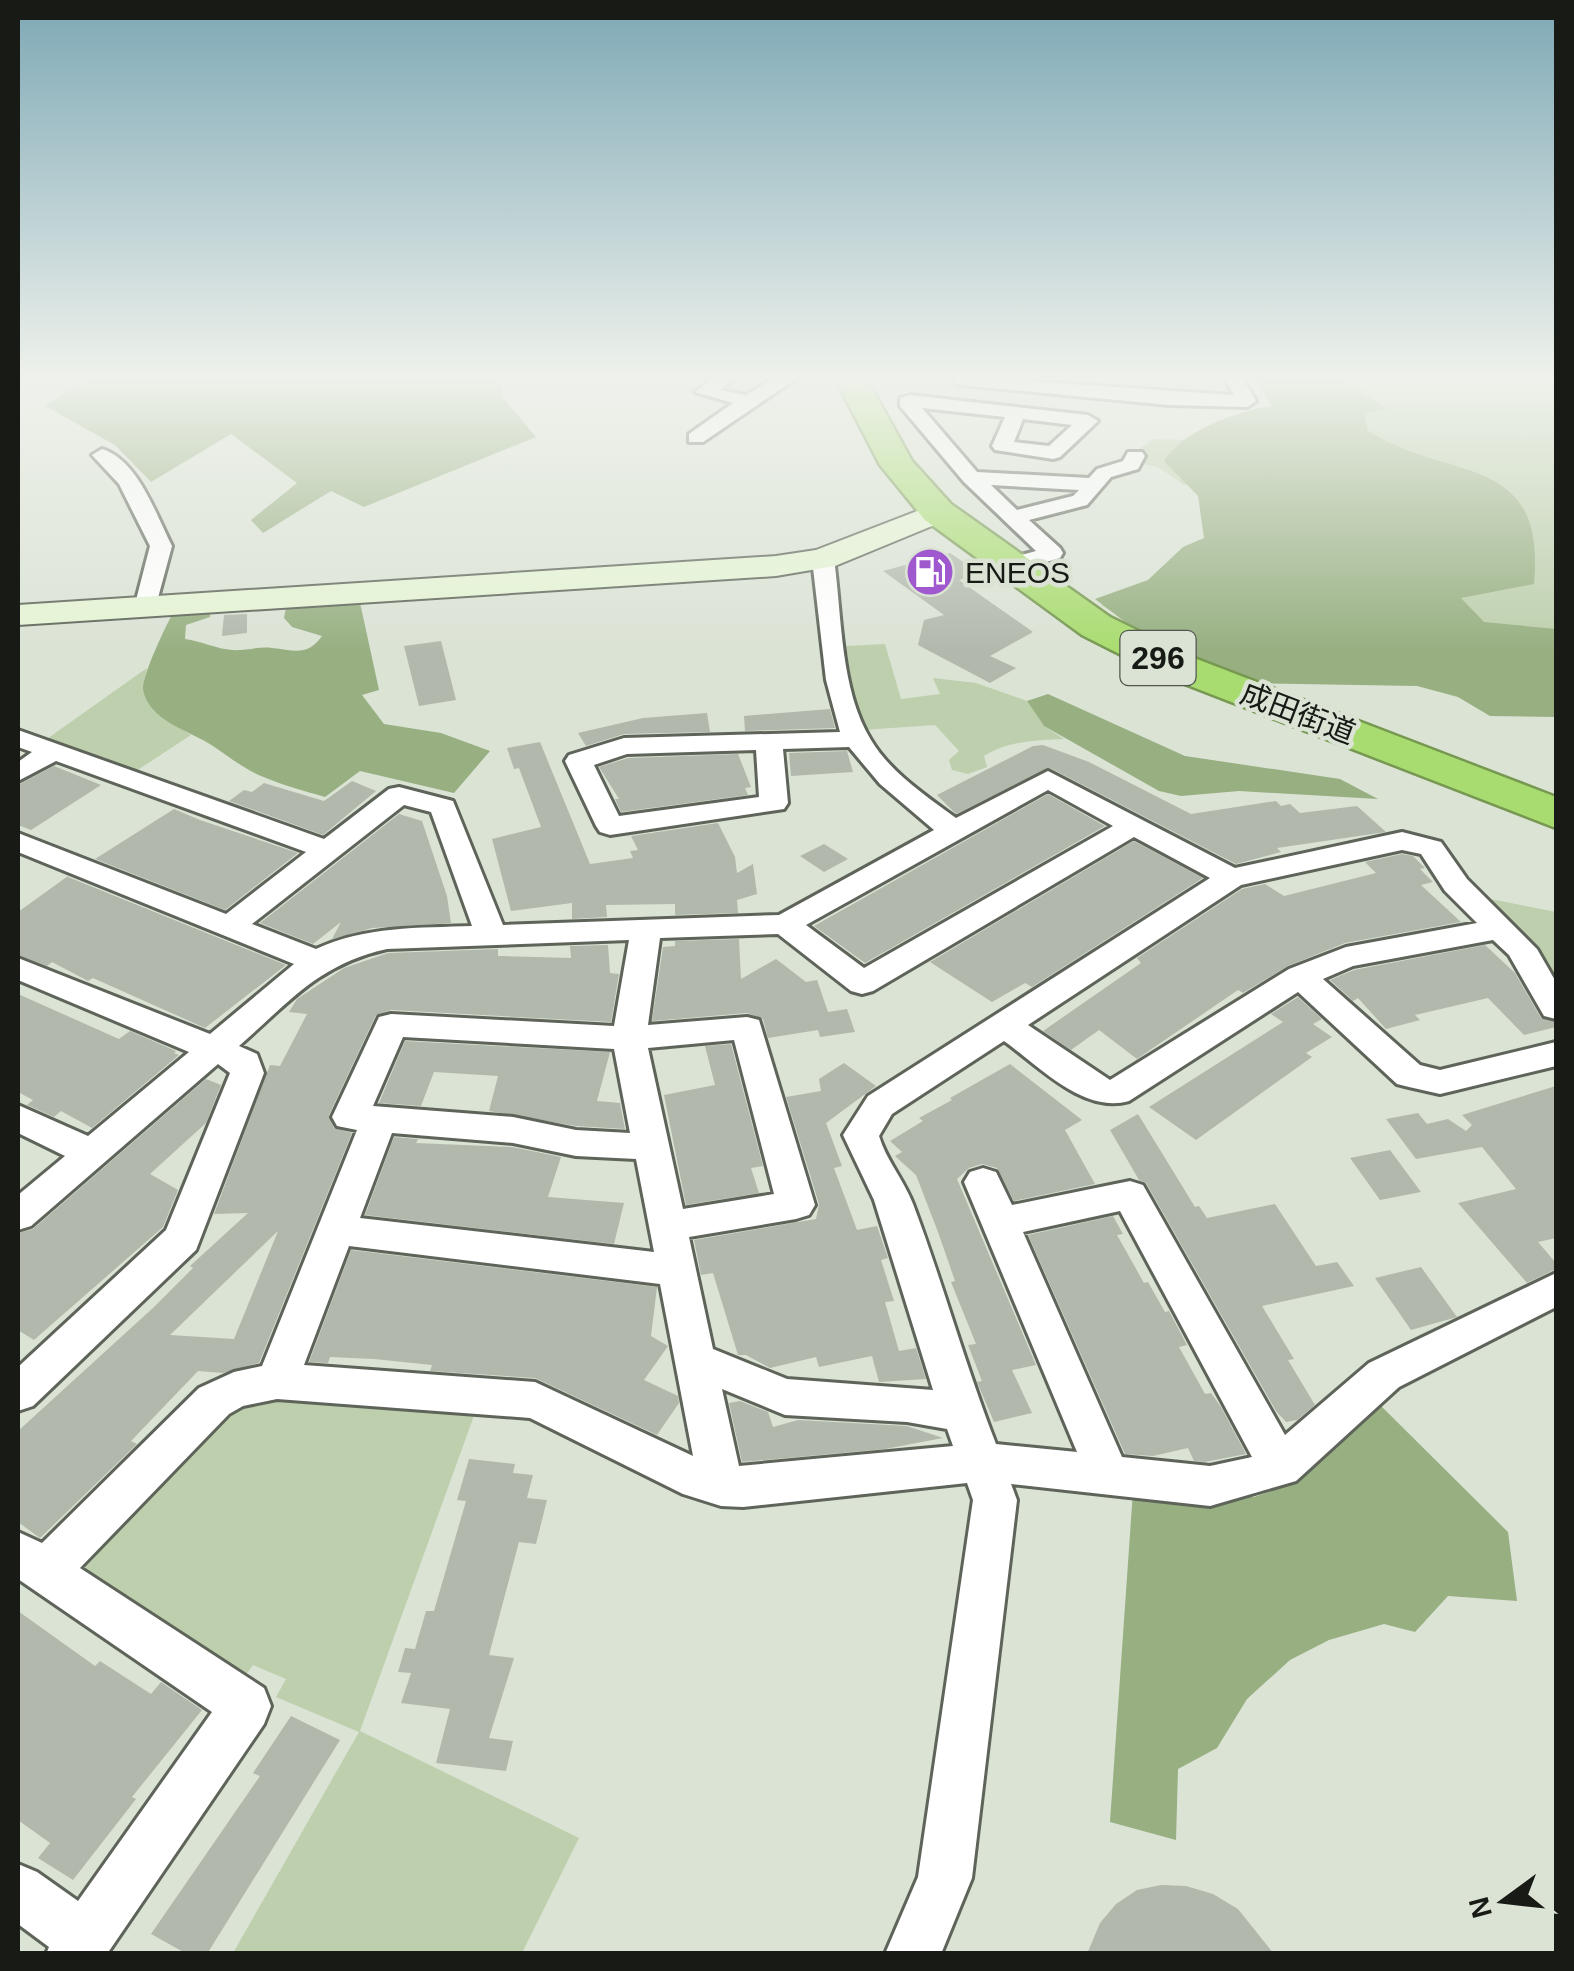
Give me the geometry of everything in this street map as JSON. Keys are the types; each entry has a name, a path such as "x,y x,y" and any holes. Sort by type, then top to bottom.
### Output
{"highway":[{"name":"成田街道","path":"900,468 938,512 1096,626 1139,649 1556,814"}],"street":[{"path":"115,468 128,481 160,546 147,604"},
{"path":"960,468 1052,553 1011,566"},
{"path":"1013,517 1080,500 1104,472 1119,468"},
{"path":"971,478 1092,484"},
{"path":"18,615 732,570 823,558 938,512"},
{"path":"823,558 846,712 856,739 910,797 954,831"},
{"path":"18,738 326,850"},
{"path":"769,740 774,804 610,826 579,762 624,746 769,740 856,739"},
{"path":"18,773 52,752"},
{"path":"18,1216 318,962 367,942 785,924 1048,778 1231,878"},
{"path":"230,926 399,795 443,807 491,935"},
{"path":"785,924 862,984 1135,826"},
{"path":"913,1954 945,1878 995,1500 944,1366 893,1200 861,1135 868,1118 880,1105 1231,878 1402,841 1431,848 1456,885 1521,950 1556,1008"},
{"path":"18,842 318,962"},
{"path":"646,929 628,1038 721,1486"},
{"path":"1003,1024 1101,1092 1117,1092 1300,976 1346,957 1498,929"},
{"path":"18,968 245,1062 247,1073 182,1239 18,1393"},
{"path":"1300,976 1410,1075 1440,1082 1556,1054"},
{"path":"651,1147 576,1144 513,1130 350,1117 391,1025 628,1038 747,1028 796,1206 667,1226"},
{"path":"18,1118 92,1153"},
{"path":"277,1381 380,1120"},
{"path":"983,1182 1106,1472"},
{"path":"1000,1222 1130,1196 1280,1467"},
{"path":"336,1230 676,1270"},
{"path":"18,1891 79,1946 246,1706 31,1562 214,1401 234,1390 277,1381 536,1400 682,1472 721,1486 743,1487 982,1462 1106,1472 1210,1486 1280,1467 1384,1374 1556,1289"},
{"path":"694,1359 785,1397 907,1404 963,1413"}],"green space":[{"path":"137,468 174,468 151,482"},
{"path":"277,468 460,468 364,507 331,491 263,533 251,520 297,483"},
{"path":"1159,468 1556,468 1556,641 1121,617 1101,605 1205,562 1250,483 1184,485"},
{"path":"1171,468 1463,468 1487,477 1509,491 1525,511 1534,541 1534,584 1461,598 1484,622 1556,629 1556,717 1490,716 1458,697 1417,686 1247,683 1129,625 1095,599 1148,580 1183,547 1204,538 1198,496"},
{"path":"359,598 379,690 362,695 384,724 441,733 490,751 454,793 360,771 325,797 295,788 245,768 172,724 147,700 143,689 146,673 174,611 210,609 210,617 186,625 185,639 232,650 300,651 322,636 292,627 284,618 287,602"},
{"path":"885,644 901,699 940,694 933,678 976,683 1027,701 1044,726 1064,739 1003,747 984,756 987,767 968,774 952,770 949,760 959,751 935,725 862,730 855,712 846,646"},
{"path":"147,668 143,685 158,714 191,735 133,773 44,741"},
{"path":"1048,694 1185,756 1340,779 1378,799 1239,791 1181,796 1159,791 1044,726 1027,701"},
{"path":"1485,898 1556,912 1556,974 1548,973"},
{"path":"278,1395 476,1410 360,1731 579,1838 522,1953 233,1953 359,1732 276,1697 286,1679 253,1665 244,1677 84,1571 89,1551 222,1414 244,1402"},
{"path":"1376,1401 1508,1532 1517,1601 1448,1596 1415,1632 1384,1624 1329,1640 1290,1660 1247,1699 1217,1748 1178,1769 1176,1840 1110,1822 1133,1491 1254,1497 1292,1484 1312,1459"}],"building":[{"path":"950,553 981,574 959,580 1033,632 990,656 1016,668 990,683 918,645 924,620 944,615 883,571"},
{"path":"247,614 247,633 222,636 224,615"},
{"path":"441,641 456,700 419,706 404,646"},
{"path":"830,709 835,728 745,731 744,716"},
{"path":"707,713 710,732 624,734 586,746 578,733 643,718"},
{"path":"540,742 590,864 633,858 630,851 638,850 631,836 718,823 735,857 737,873 753,864 757,894 737,900 738,913 675,915 675,904 606,905 607,917 572,919 572,903 511,911 492,839 541,827 519,768 514,769 507,748"},
{"path":"1043,745 1089,762 1191,814 1276,801 1281,806 1290,804 1300,813 1357,806 1386,832 1277,848 1281,852 1236,864 1050,768 956,814 937,795 1033,746"},
{"path":"847,751 853,772 791,776 789,753"},
{"path":"738,754 751,787 745,788 748,795 621,812 615,799 619,799 599,767 628,758"},
{"path":"54,766 101,785 31,830 18,825 18,785"},
{"path":"352,781 376,791 323,835 229,801 264,783 324,801"},
{"path":"1048,794 1105,826 865,963 814,926"},
{"path":"174,809 298,853 225,910 95,859"},
{"path":"399,814 422,821 447,896 451,923 372,928 332,939 341,922 313,944 260,923"},
{"path":"1134,841 1203,878 1032,987 1025,983 992,1002 930,962"},
{"path":"824,844 848,859 824,872 800,856"},
{"path":"1402,854 1413,856 1425,868 1420,869 1433,882 1421,885 1461,922 1345,943 1288,966 1243,993 1238,990 1137,1059 1099,1030 1071,1050 1043,1031 1141,963 1137,958 1242,889 1265,884 1284,896 1376,873 1365,862"},
{"path":"68,876 286,965 205,1028 93,978 88,981 52,962 47,966 18,955 18,912"},
{"path":"739,939 741,979 776,959 806,982 817,980 828,1012 847,1009 855,1032 820,1037 818,1030 768,1038 763,1019 747,1013 652,1021 663,947 675,946 675,941"},
{"path":"608,945 610,973 619,974 611,1022 391,1010 376,1015 329,1115 334,1128 352,1133 259,1363 223,1373 198,1371 131,1441 137,1444 40,1538 18,1522 18,1431 154,1307 193,1268 190,1266 248,1213 214,1214 270,1065 280,1066 307,1014 289,1012 297,999 344,968 388,953 498,949 498,956 571,958 570,946","holes":["278,1231 234,1339 170,1335"]},
{"path":"1485,945 1515,973 1541,1018 1556,1022 1556,1027 1524,1035 1488,998 1415,1015 1420,1020 1386,1029 1358,998 1353,1001 1330,980 1354,970"},
{"path":"18,994 119,1039 130,1031 179,1055 92,1128 61,1111 54,1117 27,1105 33,1100 18,1092"},
{"path":"1298,997 1322,1019 1313,1024 1332,1037 1306,1053 1312,1057 1196,1140 1149,1107 1283,1022 1271,1014"},
{"path":"405,1041 610,1052 597,1101 620,1103 625,1129 576,1126 489,1111 498,1076 434,1072 421,1106 379,1103"},
{"path":"731,1044 763,1166 751,1168 759,1193 686,1205 664,1095 715,1085 705,1046"},
{"path":"844,1063 876,1086 826,1123 842,1166 834,1168 857,1230 877,1226 888,1258 881,1260 894,1301 885,1302 899,1351 916,1348 926,1379 879,1382 872,1356 819,1367 816,1357 770,1368 746,1355 738,1355 713,1273 701,1275 694,1240 816,1219 819,1204 786,1097 821,1091 819,1079"},
{"path":"1010,1064 1082,1120 1065,1130 1095,1184 1014,1201 997,1168 982,1164 969,1168 957,1179 1036,1365 1012,1370 1032,1413 994,1422 977,1382 982,1381 968,1345 976,1344 951,1282 955,1281 938,1232 916,1175 895,1156 902,1152 890,1141 950,1098"},
{"path":"206,1079 221,1085 206,1123 150,1174 178,1190 163,1227 34,1340 18,1330 18,1233 33,1229"},
{"path":"1556,1086 1556,1238 1538,1242 1556,1263 1556,1269 1527,1283 1458,1203 1516,1189 1482,1147 1416,1159 1386,1119 1418,1113 1427,1124 1448,1119 1466,1131 1472,1125 1462,1115"},
{"path":"1138,1114 1195,1207 1199,1206 1207,1218 1275,1204 1316,1266 1337,1262 1354,1286 1262,1306 1294,1359 1288,1360 1315,1405 1297,1420 1286,1422 1276,1411 1146,1183 1139,1180 1110,1130"},
{"path":"394,1137 418,1139 416,1143 512,1147 561,1157 548,1197 624,1203 614,1244 365,1215"},
{"path":"1390,1150 1421,1192 1380,1200 1350,1158"},
{"path":"1113,1216 1123,1234 1117,1235 1144,1283 1148,1282 1165,1312 1169,1311 1187,1345 1179,1347 1205,1394 1211,1393 1221,1407 1246,1454 1205,1462 1194,1461 1188,1448 1153,1456 1125,1454 1028,1235"},
{"path":"351,1250 657,1287 651,1336 668,1346 644,1380 678,1396 679,1403 657,1435 535,1378 430,1371 432,1365 374,1359 330,1357 328,1363 309,1362"},
{"path":"1421,1267 1457,1317 1411,1330 1375,1278"},
{"path":"740,1401 768,1412 773,1427 798,1420 907,1426 943,1438 885,1449 742,1462 729,1403"},
{"path":"469,1459 515,1464 513,1473 533,1475 527,1498 547,1500 536,1544 519,1542 489,1655 514,1658 489,1738 513,1741 506,1771 436,1763 450,1709 401,1703 411,1673 398,1672 405,1648 415,1649 426,1611 434,1611 466,1501 457,1500"},
{"path":"18,1611 95,1666 100,1661 151,1694 161,1682 202,1710 132,1797 136,1799 73,1880 38,1858 50,1843 18,1820"},
{"path":"291,1716 340,1740 207,1954 187,1954 151,1934 260,1776 253,1773"},
{"path":"1161,1885 1186,1886 1213,1894 1238,1909 1274,1954 1087,1954 1100,1923 1116,1904 1137,1890"}],"place":[{"name":"ENEOS","path":"930,572"}]}
